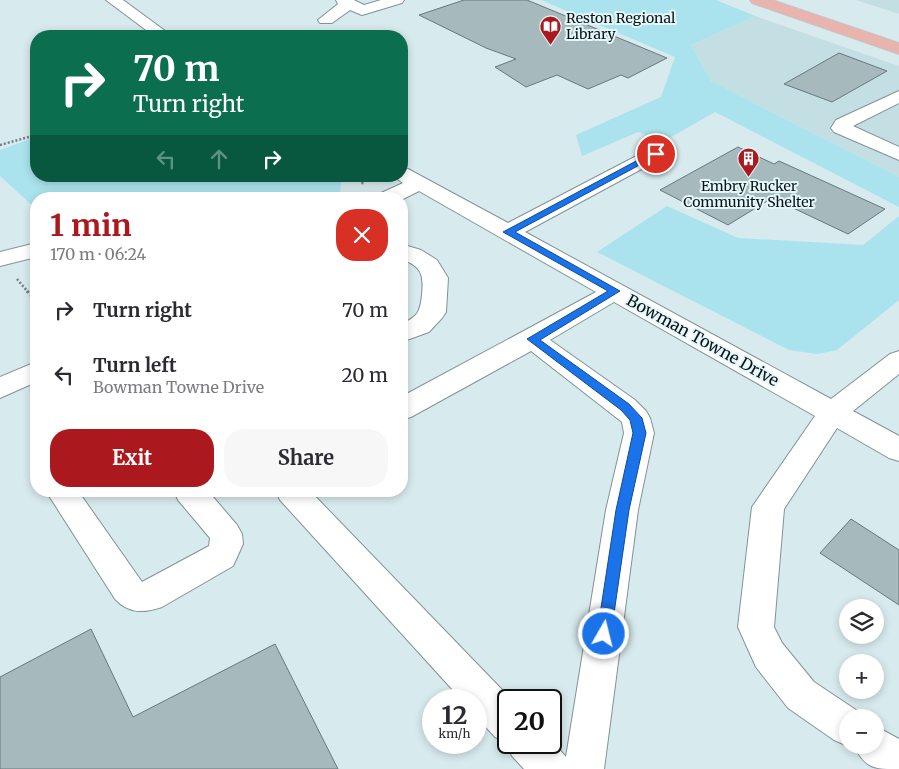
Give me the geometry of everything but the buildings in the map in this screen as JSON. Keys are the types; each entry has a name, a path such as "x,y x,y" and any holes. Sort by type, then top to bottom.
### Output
{"main road":[{"path":"757,0 899,49"}],"street":[{"path":"113,0 156,30"},
{"path":"326,20 346,1 362,10 397,0"},
{"path":"899,96 843,124 841,128 899,154"},
{"path":"508,232 656,154"},
{"name":"Bowman Towne Drive","path":"410,178 899,450"},
{"path":"395,192 406,182"},
{"path":"0,259 30,252"},
{"path":"408,253 429,265 436,278 433,312 420,326 408,331"},
{"path":"408,406 532,339 615,291"},
{"path":"532,339 625,407 636,418 640,433 622,510 584,769"},
{"path":"839,721 801,696 769,655 756,627 768,507 832,413 899,360"},
{"path":"0,388 30,374"},
{"path":"65,497 127,589 135,597 150,596 221,556 227,544 226,534 194,497"},
{"path":"297,497 497,711"},
{"path":"884,752 899,762"},
{"path":"537,754 551,769"}],"path":[{"path":"0,145 30,137"}],"shaded area":[{"path":"541,0 716,0 755,16 691,45 711,81 899,177 899,207 715,112 664,141 638,132 582,156 576,135 661,97 675,57"},
{"path":"856,0 899,0 899,14"},
{"path":"755,16 899,66 899,177 711,81 691,45"},
{"path":"30,139 30,182 341,182 340,192 30,192 30,204 0,176 0,150"},
{"path":"667,206 738,238 863,245 899,216 899,300 837,350 817,354 789,350 597,252"}],"place":[{"name":"Reston Regional Library","path":"550,45"},
{"name":"Embry Rucker Community Shelter","path":"749,177"}],"route":[{"path":"604,634 622,510 640,433 636,418 625,407 532,339 615,291 508,232 656,154"}]}
